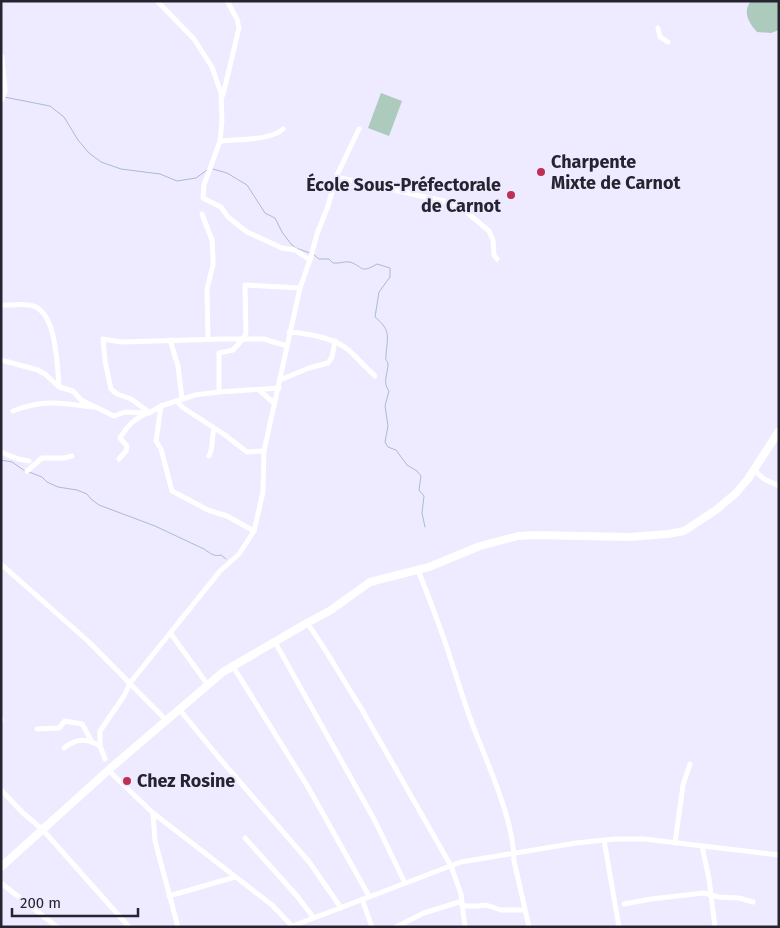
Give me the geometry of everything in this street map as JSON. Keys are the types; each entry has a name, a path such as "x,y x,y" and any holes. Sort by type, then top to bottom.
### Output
{"main road":[{"path":"1,867 108,770 232,665 331,610 370,582 418,570 480,546 518,536 629,537 684,531 703,520 726,502 748,479 779,431"}],"street":[{"path":"157,1 172,18 188,31 198,44 212,67 222,98"},
{"path":"227,1 237,19 239,28 222,98 220,141 204,185 202,198 221,207 228,216 247,232 282,248 296,250 310,260"},
{"path":"658,28 660,37 668,42"},
{"path":"1,57 4,91 1,99"},
{"path":"220,141 268,136 279,133 283,129"},
{"path":"105,759 100,746 100,731 124,696 130,683 220,572 239,554 254,531 262,492 264,451 300,288 336,177 359,129"},
{"path":"336,177 458,204 489,230 494,240 494,255 496,259"},
{"path":"202,214 212,240 213,257 207,289 208,339"},
{"path":"219,392 219,353 233,350 243,339 246,327 245,285 300,288"},
{"path":"1,304 24,304 36,307 44,316 54,336 59,387"},
{"path":"289,332 320,336 335,342 355,355 375,376"},
{"path":"149,412 131,399 117,394 111,389 105,362 103,338 121,342 264,339 287,346"},
{"path":"170,340 178,366 179,400 182,407 214,429 225,434 247,452 264,451"},
{"path":"280,380 328,363 332,357 335,342"},
{"path":"1,360 38,370 59,387 73,392 81,400 114,416 125,412 149,412"},
{"path":"119,459 126,451 127,446 120,438 133,420 161,406 179,400 219,392 279,388"},
{"path":"259,390 274,403"},
{"path":"13,411 48,402 65,402 74,406 98,408"},
{"path":"161,406 156,441 161,449 172,491 208,510 227,516 254,531"},
{"path":"209,456 214,447 212,438 214,429"},
{"path":"1,452 18,459 30,461"},
{"path":"27,471 42,458 72,456"},
{"path":"754,470 764,479 779,486"},
{"path":"1,564 89,642 166,720"},
{"path":"418,570 444,638 472,725 499,792 529,927"},
{"path":"306,623 326,650 361,708 451,866 460,888 465,927"},
{"path":"171,634 208,685"},
{"path":"275,642 358,788 405,883"},
{"path":"232,665 308,788 369,896"},
{"path":"179,709 310,863 341,908"},
{"path":"38,729 59,728 65,721 82,724 91,740 100,746"},
{"path":"64,748 78,740 91,740"},
{"path":"675,843 684,785 690,764"},
{"path":"108,770 153,813 272,905 291,926 461,862 576,843 644,839 779,855"},
{"path":"1,790 42,829 129,927"},
{"path":"153,813 155,840 178,927"},
{"path":"245,838 297,896 313,917"},
{"path":"604,840 619,927"},
{"path":"702,846 716,927"},
{"path":"169,896 235,877"},
{"path":"1,883 57,927"},
{"path":"624,904 704,893 753,902"},
{"path":"362,899 372,927"},
{"path":"396,927 424,912 459,902 463,906 486,904 501,910 524,910"}],"green space":[{"path":"751,1 779,1 779,30 771,33 757,32 751,25 747,13 748,5"},
{"path":"381,93 402,101 389,136 368,128"}],"waterway":[{"path":"4,97 50,106 64,117 78,140 89,153 101,162 121,169 160,174 177,181 196,178 207,170"},
{"path":"213,169 227,173 247,185 265,213 275,218 291,244 310,253"},
{"path":"313,254 319,259 329,259 333,263 350,262 362,269 368,269 377,264 390,268 390,277 379,292 375,317 384,326 387,335 386,359 388,364 386,384 389,391 385,406 388,426 385,442 388,447 396,450 407,465 421,476 419,490 424,496 422,513 425,527"},
{"path":"1,460 12,462 25,471"},
{"path":"29,472 42,477 47,482 58,487 77,490 87,494 99,505 155,526 212,554 221,555 226,559"}],"place":[{"name":"Charpente Mixte de Carnot","path":"541,172"},
{"name":"École Sous-Préfectorale de Carnot","path":"511,195"},
{"name":"Chez Rosine","path":"127,781"}]}
